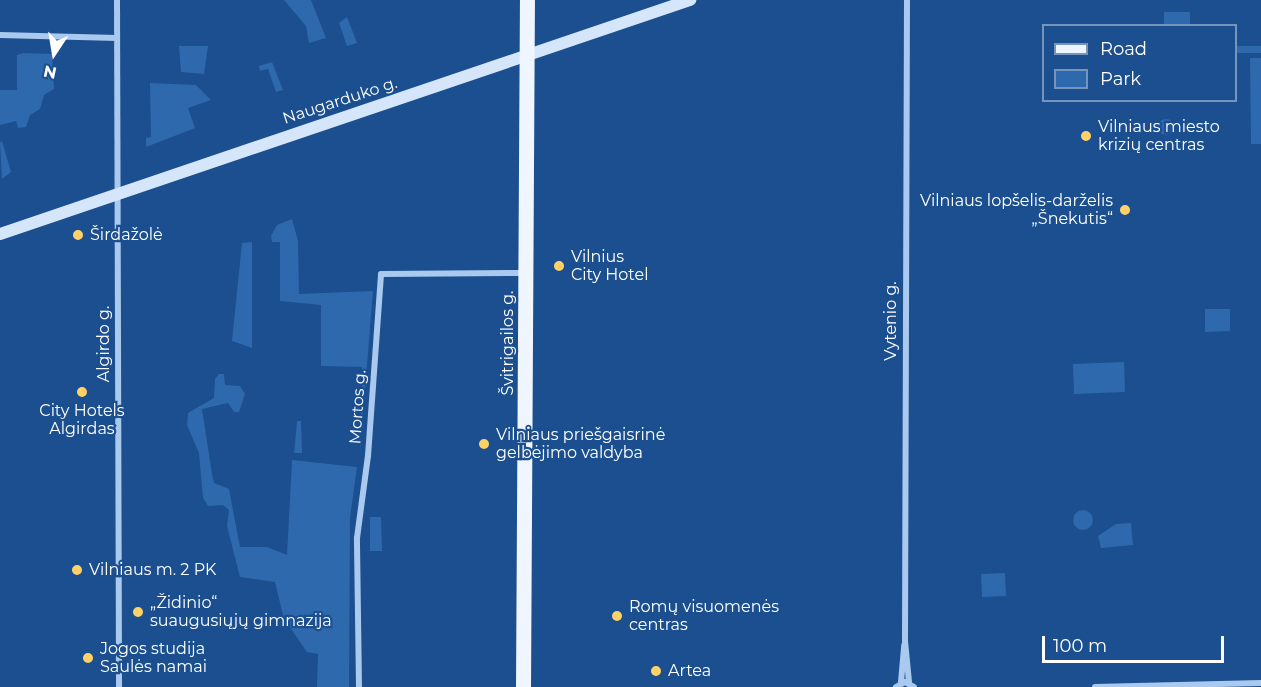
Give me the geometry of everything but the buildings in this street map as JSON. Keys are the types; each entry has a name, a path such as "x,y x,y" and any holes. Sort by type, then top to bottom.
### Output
{"main road":[{"name":"Švitrigailos g.","path":"523,687 527,0"},
{"name":"Naugarduko g.","path":"0,234 690,0"}],"street":[{"name":"Algirdo g.","path":"117,0 119,687"},
{"name":"Vytenio g.","path":"898,685 905,641 907,0"},
{"path":"0,35 117,38"},
{"name":"Mortos g.","path":"359,687 357,538 368,456 381,274 526,273"},
{"name":"Vytenio g.","path":"905,641 912,685"},
{"path":"1095,687 1261,683"},
{"path":"898,685 912,685"}],"green space":[{"path":"284,0 311,0 326,38 309,43 306,26"},
{"path":"1164,12 1190,12 1190,24 1164,24"},
{"path":"347,17 357,43 347,46 339,23"},
{"path":"179,46 208,46 204,74 181,72"},
{"path":"1237,46 1261,46 1261,53 1237,53"},
{"path":"23,53 52,54 54,89 44,95 40,109 30,115 26,127 18,128 16,121 0,125 0,90 17,90 17,55"},
{"path":"1250,58 1261,58 1261,144 1251,144"},
{"path":"272,62 283,90 276,92 268,69 260,71 259,66"},
{"path":"150,83 196,85 211,100 188,108 195,128 146,147 146,138 151,137"},
{"path":"1166,119 1172,121 1174,127 1172,133 1166,135 1160,133 1158,127 1160,121"},
{"path":"2,141 11,172 2,179 0,142"},
{"path":"292,219 298,241 299,294 373,291 360,451 362,367 321,366 321,305 280,301 280,242 272,242 271,236 277,225"},
{"path":"252,242 252,348 232,341 242,243"},
{"path":"1205,309 1230,309 1230,331 1205,332"},
{"path":"1124,362 1125,392 1074,394 1073,364"},
{"path":"219,374 224,374 225,385 240,386 245,394 239,412 234,412 228,403 202,409 214,483 229,489 240,547 267,547 287,555 292,460 357,467 350,518 349,687 317,687 318,654 307,652 284,619 275,582 240,577 227,526 229,510 223,505 208,506 203,498 199,453 187,425 188,413 214,398 215,379"},
{"path":"297,421 301,421 302,453 294,453"},
{"path":"1083,510 1090,513 1093,520 1090,527 1083,530 1076,527 1073,520 1076,513"},
{"path":"370,517 381,517 382,551 370,551"},
{"path":"1131,523 1133,545 1101,548 1098,536 1116,524"},
{"path":"1005,573 1006,596 982,597 981,574"}],"place":[{"name":"Vilniaus miesto krizių centras","path":"1086,136"},
{"name":"Vilniaus lopšelis-darželis „Šnekutis“","path":"1125,210"},
{"name":"Širdažolė","path":"78,235"},
{"name":"Vilnius City Hotel","path":"559,266"},
{"name":"City Hotels Algirdas","path":"82,392"},
{"name":"Vilniaus priešgaisrinė gelbėjimo valdyba","path":"484,444"},
{"name":"Vilniaus m. 2 PK","path":"77,570"},
{"name":"„Židinio“ suaugusiųjų gimnazija","path":"138,612"},
{"name":"Romų visuomenės centras","path":"617,616"},
{"name":"Jogos studija Saulės namai","path":"88,658"},
{"name":"Artea","path":"656,671"}]}
